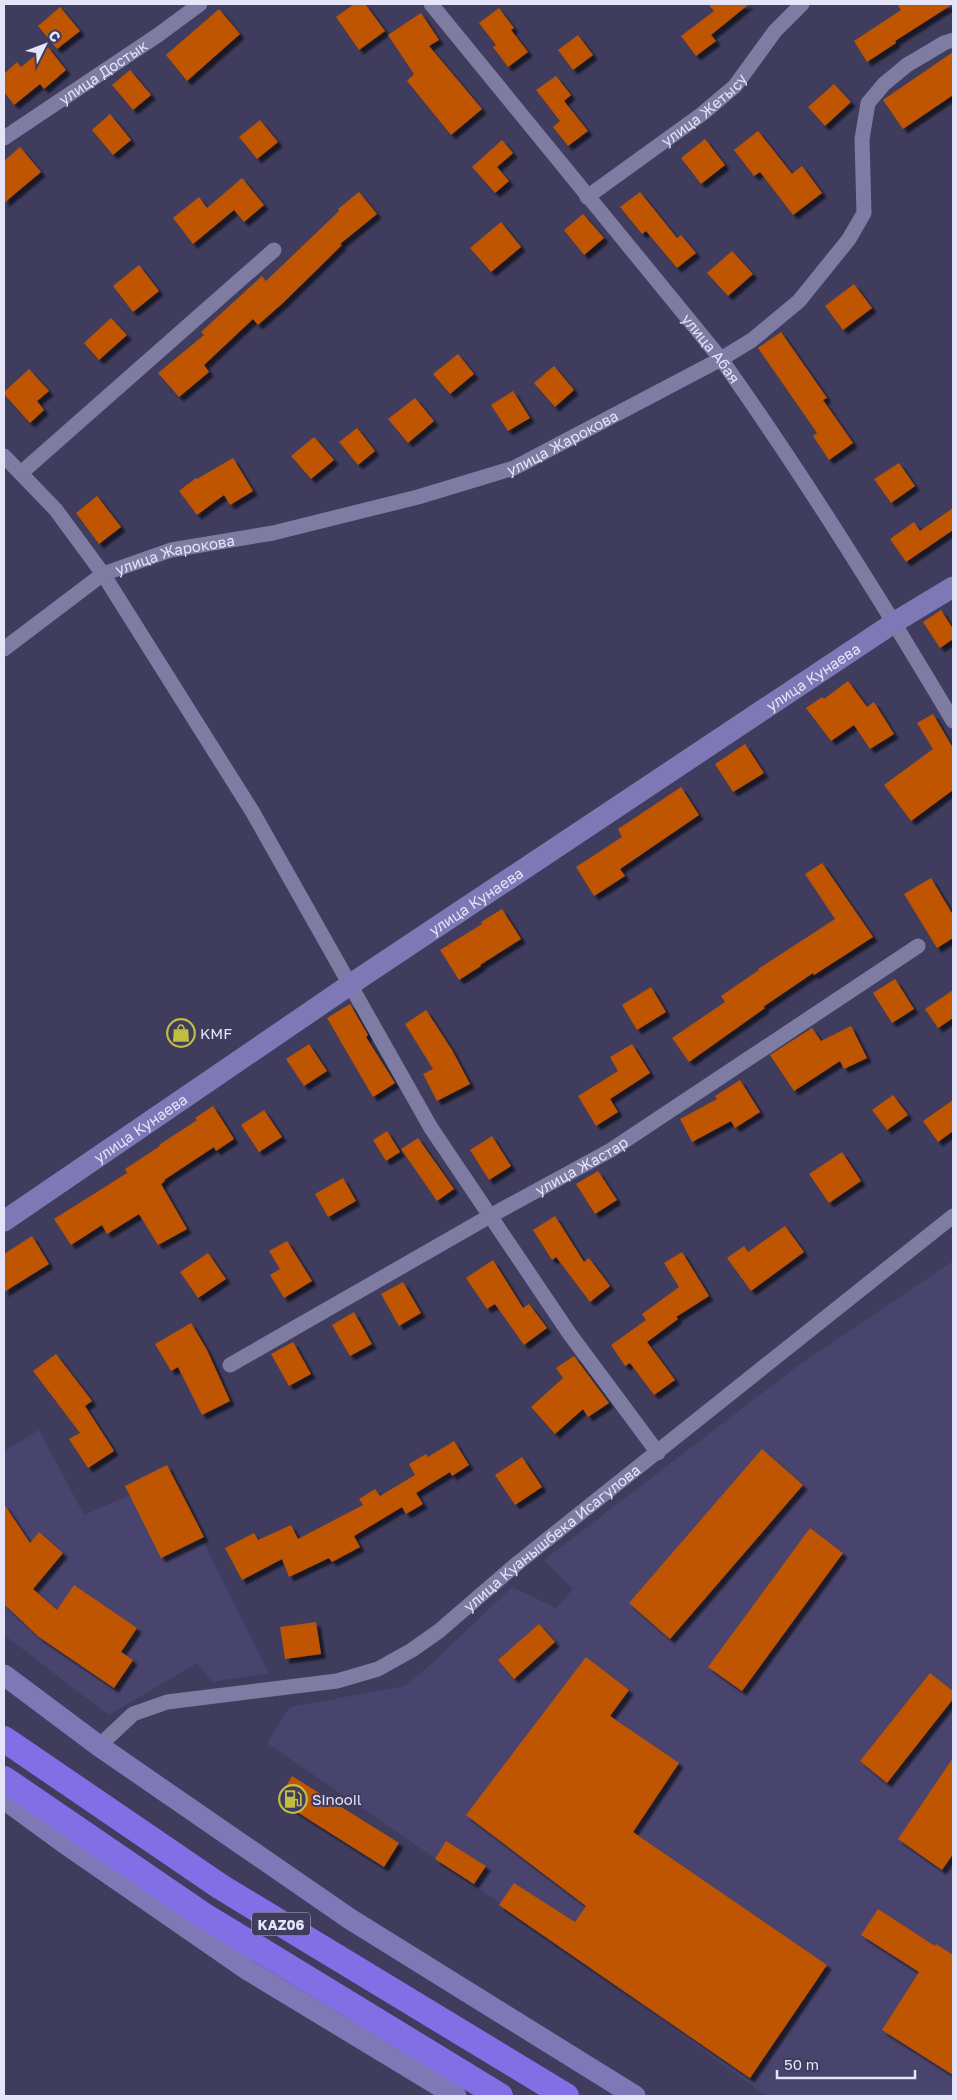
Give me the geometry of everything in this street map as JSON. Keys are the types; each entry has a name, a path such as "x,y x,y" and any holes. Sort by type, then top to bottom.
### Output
{"highway":[{"name":"KАZ06","path":"4,1739 221,1888 566,2096"},
{"name":"KАZ06","path":"4,1779 203,1915 500,2096"}],"main road":[{"name":"улица Кунаева","path":"4,1221 351,984 894,622 953,587"},
{"path":"4,1675 99,1746 350,1919 635,2096"},
{"path":"4,1799 248,1970 456,2096"}],"street":[{"name":"улица Достык","path":"4,138 158,36 200,4"},
{"name":"улица Абая","path":"430,4 721,358 759,412 894,622 953,722"},
{"name":"улица Жетысу","path":"587,197 702,114 735,86 775,31 802,4"},
{"name":"улица Жарокова","path":"4,649 103,574 171,550 273,533 418,497 514,468 752,340 799,301 849,239 864,213 862,139 868,103 884,84 907,65 944,43 953,40"},
{"path":"21,472 274,250"},
{"path":"4,456 56,510 103,574 252,810 431,1128 569,1333 658,1453"},
{"name":"улица Жастар","path":"230,1365 490,1216 611,1150 918,946"},
{"name":"улица Куанышбека Исагулова","path":"99,1746 133,1714 167,1702 337,1681 378,1669 412,1650 439,1631 519,1562 953,1216"}],"shaded area":[{"path":"953,1261 953,2096 766,2096 490,1896 267,1743 290,1707 405,1686 430,1665 512,1587 556,1608 573,1589 544,1560 799,1365"},
{"path":"39,1430 84,1515 171,1477 269,1673 212,1682 197,1663 109,1715 4,1635 4,1451"}],"building":[{"path":"354,4 365,4 385,31 359,50 336,17"},
{"path":"708,4 749,4 711,35 716,41 696,56 681,36 714,11"},
{"path":"897,4 953,4 895,41 896,43 867,62 854,41 901,10"},
{"path":"60,7 80,31 57,49 38,26"},
{"path":"499,8 514,28 511,30 528,52 508,67 493,47 496,45 479,23"},
{"path":"219,9 240,34 187,81 166,55"},
{"path":"421,13 439,40 429,46 482,109 451,135 407,81 414,74 388,35"},
{"path":"578,35 593,55 573,70 558,50"},
{"path":"47,46 66,70 44,89 40,84 14,105 4,92 4,74 17,62 21,67"},
{"path":"953,52 953,95 903,129 883,100"},
{"path":"130,70 151,95 133,110 112,85"},
{"path":"556,76 571,95 564,101 588,131 568,146 553,127 560,121 536,90"},
{"path":"834,84 851,102 825,126 808,107"},
{"path":"110,114 131,140 113,155 92,130"},
{"path":"260,120 278,142 257,159 239,137"},
{"path":"758,131 792,174 802,166 822,193 793,215 760,172 754,176 734,150"},
{"path":"705,139 725,165 701,184 681,158"},
{"path":"502,140 513,153 497,167 509,181 495,193 472,167"},
{"path":"20,147 41,172 4,203 4,161"},
{"path":"242,178 264,205 244,222 234,210 193,244 173,218 199,197 207,208"},
{"path":"359,192 377,214 340,244 342,245 258,325 253,319 204,365 209,372 179,397 158,373 204,335 201,332 262,276 266,281 339,211 338,209"},
{"path":"640,192 677,238 681,235 696,253 677,268 646,231 642,234 620,207"},
{"path":"583,214 604,238 584,255 564,230"},
{"path":"501,222 521,247 491,272 470,248"},
{"path":"732,251 753,274 728,296 707,273"},
{"path":"139,265 159,291 133,312 113,286"},
{"path":"854,284 872,308 843,330 825,306"},
{"path":"111,318 127,335 99,360 84,343"},
{"path":"781,332 827,398 823,400 853,443 829,460 813,436 817,433 758,348"},
{"path":"458,354 474,374 450,394 433,374"},
{"path":"554,366 574,390 555,407 534,383"},
{"path":"29,369 49,391 37,401 44,410 30,423 4,394"},
{"path":"513,391 530,418 508,431 491,405"},
{"path":"415,398 434,421 408,443 388,419"},
{"path":"357,428 375,451 358,465 339,442"},
{"path":"314,437 334,460 311,479 291,456"},
{"path":"233,458 253,491 230,505 224,495 197,515 179,491 196,478"},
{"path":"899,463 915,486 891,503 874,479"},
{"path":"97,496 121,527 99,544 76,513"},
{"path":"953,508 953,530 906,562 890,539 914,522 920,531"},
{"path":"941,610 953,629 953,639 940,648 923,622"},
{"path":"848,681 867,707 874,702 894,734 870,749 854,725 831,741 806,708 822,697 824,699"},
{"path":"933,714 953,748 953,790 911,821 884,785 933,749 917,723"},
{"path":"745,744 764,773 733,792 715,764"},
{"path":"681,787 699,815 620,869 625,876 594,896 576,867 622,837 618,829"},
{"path":"822,863 873,937 814,975 813,973 763,1007 765,1008 689,1062 672,1038 725,1002 721,996 758,969 835,919 805,874"},
{"path":"931,878 953,915 953,938 937,948 904,894"},
{"path":"502,909 521,939 459,980 440,950"},
{"path":"895,979 914,1009 892,1023 873,993"},
{"path":"651,987 666,1012 637,1030 622,1005"},
{"path":"953,990 953,1018 938,1028 925,1009"},
{"path":"350,1004 368,1035 366,1037 395,1083 373,1097 327,1018"},
{"path":"426,1010 452,1050 470,1084 437,1101 423,1074 433,1069 405,1024"},
{"path":"851,1026 867,1058 844,1069 840,1061 794,1091 770,1055 812,1028 821,1041"},
{"path":"309,1044 327,1071 304,1086 286,1059"},
{"path":"632,1044 650,1073 610,1099 618,1112 596,1126 578,1096 618,1071 610,1057"},
{"path":"740,1080 760,1112 735,1128 731,1121 692,1142 680,1119 717,1099 715,1096"},
{"path":"893,1095 908,1115 887,1130 872,1110"},
{"path":"953,1100 953,1131 938,1142 923,1121"},
{"path":"213,1106 234,1139 216,1151 214,1147 164,1180 161,1184 187,1229 158,1245 139,1214 107,1234 102,1225 71,1245 54,1219 127,1173 125,1169 197,1120 195,1118"},
{"path":"264,1110 282,1137 259,1152 241,1125"},
{"path":"387,1131 400,1152 386,1161 373,1140"},
{"path":"492,1136 511,1166 489,1180 470,1150"},
{"path":"418,1138 454,1189 437,1201 401,1149"},
{"path":"842,1152 861,1181 829,1203 809,1174"},
{"path":"598,1171 617,1200 595,1214 576,1184"},
{"path":"343,1178 356,1201 328,1217 315,1194"},
{"path":"555,1216 584,1262 589,1258 610,1286 590,1302 556,1257 552,1260 533,1230"},
{"path":"785,1226 804,1252 751,1291 727,1258 744,1246 748,1252"},
{"path":"32,1236 49,1264 4,1292 4,1254"},
{"path":"287,1241 312,1281 284,1298 270,1275 280,1269 269,1251"},
{"path":"682,1252 709,1296 676,1317 678,1319 647,1342 675,1380 654,1395 630,1363 625,1366 611,1345 646,1320 642,1314 679,1287 664,1263"},
{"path":"208,1253 226,1279 198,1298 180,1272"},
{"path":"493,1260 523,1308 529,1304 547,1328 524,1345 495,1304 487,1309 466,1278"},
{"path":"403,1282 421,1313 399,1326 381,1294"},
{"path":"354,1312 372,1344 350,1356 332,1325"},
{"path":"191,1323 207,1350 230,1401 202,1415 178,1367 171,1371 155,1344"},
{"path":"293,1342 311,1374 289,1386 271,1354"},
{"path":"56,1354 92,1401 85,1406 114,1451 88,1468 69,1439 80,1433 33,1371"},
{"path":"574,1356 609,1403 588,1417 583,1409 555,1434 531,1407 563,1378 556,1368"},
{"path":"454,1441 469,1465 452,1476 450,1472 416,1493 423,1504 406,1514 402,1507 354,1536 360,1547 332,1562 329,1558 289,1577 282,1559 242,1580 225,1548 254,1533 258,1540 291,1525 298,1539 363,1505 359,1499 375,1489 380,1496 415,1475 409,1464 426,1454 428,1457"},
{"path":"762,1449 803,1485 670,1639 629,1603"},
{"path":"522,1457 542,1487 515,1505 495,1475"},
{"path":"167,1465 204,1537 161,1558 125,1486"},
{"path":"4,1504 30,1543 39,1532 63,1553 33,1589 57,1610 74,1585 137,1628 121,1652 133,1660 114,1688 39,1637 4,1604"},
{"path":"810,1528 843,1553 742,1691 708,1667"},
{"path":"316,1622 321,1654 285,1659 280,1627"},
{"path":"539,1624 555,1642 514,1679 498,1660"},
{"path":"586,1657 629,1690 610,1716 679,1763 633,1832 827,1965 750,2078 499,1905 514,1883 575,1922 586,1906 466,1815"},
{"path":"930,1673 953,1691 953,1699 887,1783 860,1761"},
{"path":"953,1758 953,1854 942,1870 898,1839"},
{"path":"292,1776 399,1843 384,1867 278,1800"},
{"path":"446,1841 486,1866 474,1884 435,1859"},
{"path":"878,1909 935,1946 936,1944 953,1955 953,2075 882,2030 919,1972 861,1935"}],"place":[{"name":"KMF","path":"181,1033"},
{"name":"Sinooil","path":"293,1799"}]}
